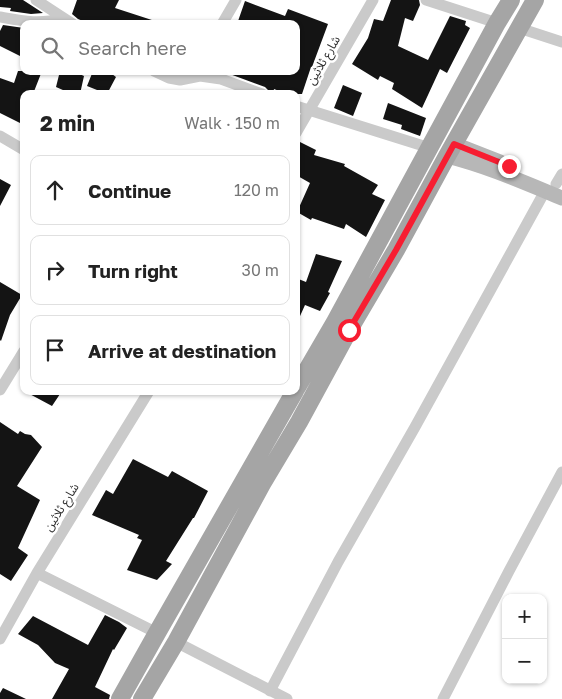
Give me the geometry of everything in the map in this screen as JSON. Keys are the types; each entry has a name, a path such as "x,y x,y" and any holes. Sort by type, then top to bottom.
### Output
{"main road":[{"path":"142,699 176,642 262,484 299,422 342,326 430,148 511,0"},
{"path":"300,384 396,250 533,1"},
{"path":"120,699 293,395"}],"street":[{"path":"36,0 55,5 62,18 65,20"},
{"path":"224,20 236,0"},
{"name":"شارع ثلاثين","path":"300,126 373,0"},
{"path":"426,0 498,23"},
{"path":"0,18 22,20"},
{"path":"55,20 62,18"},
{"path":"519,28 562,42"},
{"path":"163,75 180,80 191,75"},
{"path":"198,75 221,79 251,90"},
{"path":"300,107 430,148"},
{"path":"1,139 20,148"},
{"path":"270,691 338,562 415,427 557,187 499,172 471,162 450,150"},
{"path":"0,390 20,358"},
{"name":"شارع ثلاثين","path":"0,638 37,572 148,395"},
{"path":"443,699 562,472"},
{"path":"37,572 157,633"},
{"path":"176,642 287,699"}],"building":[{"path":"0,0 23,0 43,13 31,14 10,11 11,8 0,7"},
{"path":"77,0 119,0 115,8 152,20 80,20 72,14"},
{"path":"391,0 419,0 420,5 413,21 405,18 398,46 428,60 450,16 466,21 465,25 470,28 447,73 440,69 422,108 392,89 394,83 380,76 378,80 352,64 368,38 374,19 383,21"},
{"path":"245,1 285,16 288,9 328,24 302,94 300,94 300,90 268,90 265,87 232,75 300,75 300,20 238,20"},
{"path":"3,25 20,27 20,56 0,46 0,31"},
{"path":"18,71 20,71 20,75 40,75 35,90 20,90 20,123 0,113 0,78 14,83"},
{"path":"59,75 84,76 81,90 63,90 56,87"},
{"path":"91,75 113,75 116,77 109,90 97,90 87,86"},
{"path":"343,85 362,93 353,116 334,108"},
{"path":"388,103 426,118 420,136 401,129 402,125 383,119"},
{"path":"300,142 316,150 314,155 345,164 344,166 378,185 372,194 385,200 366,237 346,224 344,229 312,218 311,220 300,214 300,205 310,183 300,177"},
{"path":"0,179 11,185 0,206"},
{"path":"316,254 342,261 328,292 330,293 320,311 305,305 300,316 300,280 306,282"},
{"path":"0,282 20,294 20,298 10,315 0,340"},
{"path":"31,395 59,395 52,406"},
{"path":"0,422 18,434 20,431 31,435 42,447 17,486 40,500 18,548 28,555 11,581 0,574"},
{"path":"133,459 168,477 172,471 208,491 194,518 166,561 172,564 157,580 127,570 142,540 137,538 139,535 92,515 106,490 113,494"},
{"path":"105,615 127,628 113,649 95,687 110,695 109,699 52,699 69,669 55,663 38,645 18,634 33,616 88,645"},
{"path":"3,688 26,699 0,699 0,693"}],"route":[{"path":"349,330 396,250 454,144 509,166"}]}
